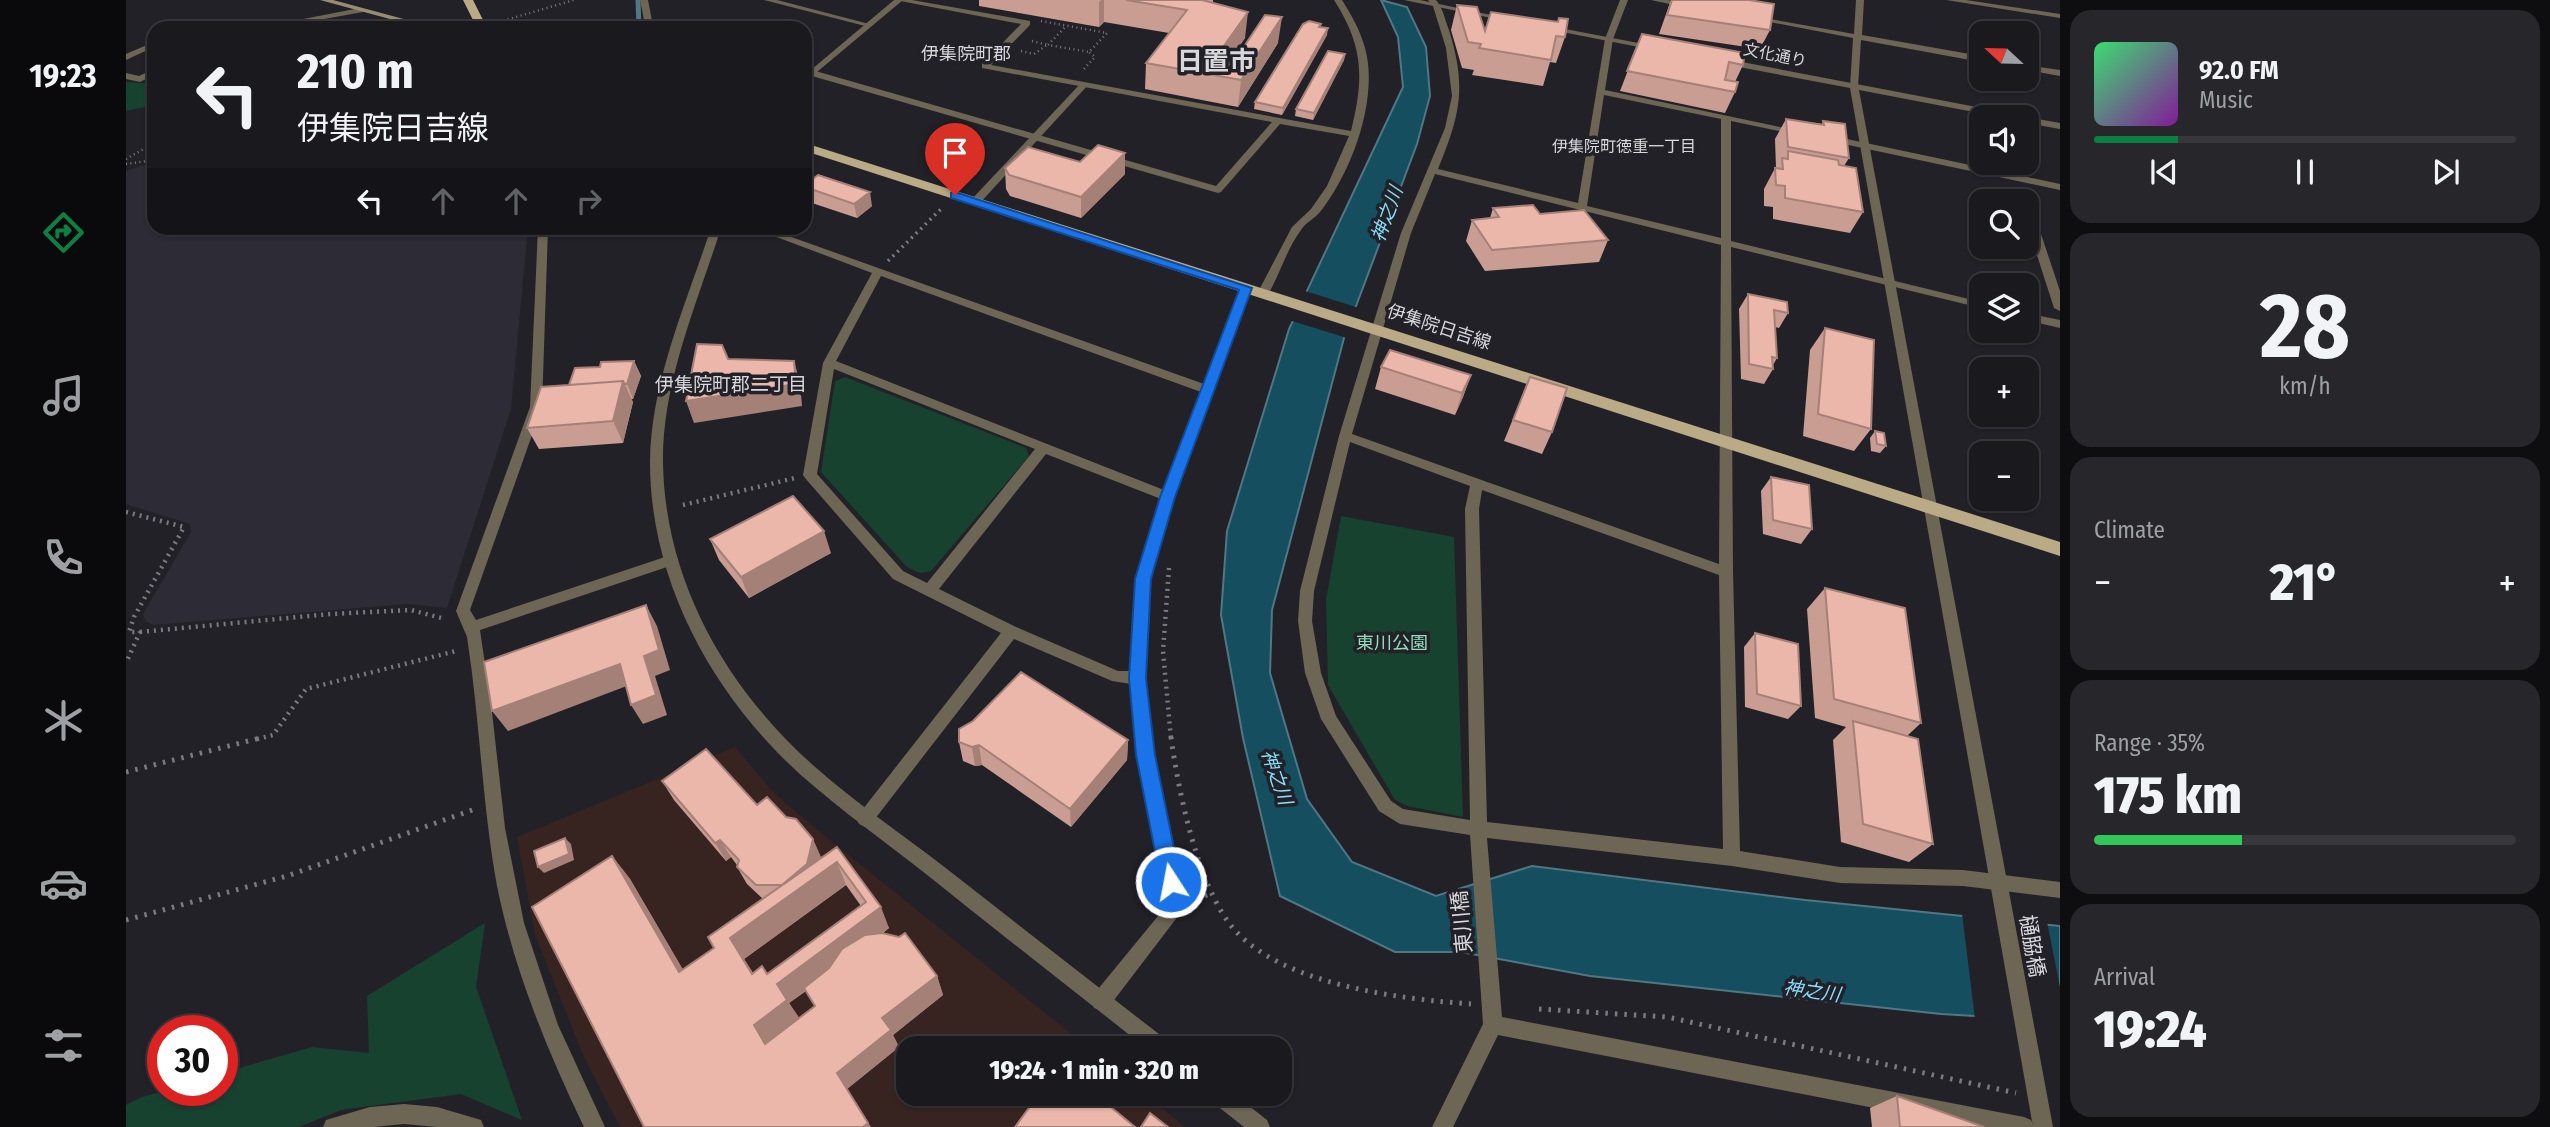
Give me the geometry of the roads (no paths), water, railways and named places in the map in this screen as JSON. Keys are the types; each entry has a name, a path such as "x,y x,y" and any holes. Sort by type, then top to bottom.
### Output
{"main road":[{"path":"324,0 405,21"},
{"path":"468,0 478,21"},
{"name":"伊集院日吉線","path":"812,149 2060,549"}],"street":[{"path":"644,0 649,21"},
{"path":"768,0 869,26"},
{"path":"812,70 899,0 1027,23 985,65 1356,135"},
{"path":"1268,295 1298,226 1316,211 1356,135 1364,64 1359,34 1338,0"},
{"path":"1582,208 1603,92 1609,39 1624,0"},
{"path":"1655,0 1696,8"},
{"name":"樋脇橋","path":"1860,0 1854,87 2043,1127"},
{"path":"1950,0 2060,16"},
{"path":"1412,1 1435,3 1515,21"},
{"path":"1435,3 1450,48 1456,96 1450,128 1406,233 1371,328 1307,591 1305,621 1313,673 1329,719 1385,806 1400,816 1479,838 1732,858 1840,875 1997,882 2060,890"},
{"path":"300,21 360,10"},
{"path":"1737,15 1969,57"},
{"path":"1542,26 1661,50"},
{"path":"126,57 147,47"},
{"name":"文化通り","path":"1713,60 1969,109"},
{"path":"2039,69 2060,73"},
{"path":"812,75 1219,190 1277,122"},
{"path":"126,76 140,79 147,76"},
{"path":"975,202 1084,85"},
{"path":"1603,92 1805,134"},
{"path":"1726,118 1726,572 1732,858"},
{"path":"2039,122 2060,126"},
{"path":"1818,136 2060,187"},
{"path":"1433,171 1969,302"},
{"path":"2018,179 2021,189"},
{"path":"543,235 536,407 463,611 472,624 488,720 500,852 526,966 569,1076 595,1127"},
{"path":"714,235 672,368 659,426 657,482 671,560 703,639 730,684 779,742 865,819 1146,1036"},
{"path":"778,235 1206,389"},
{"path":"2039,243 2060,308"},
{"path":"878,271 829,362 810,475 898,575 1011,631 1117,677 1138,678"},
{"path":"1101,1001 1176,907 1146,755 1138,678 1143,579 1206,389 1246,288"},
{"path":"2039,319 2060,324"},
{"path":"829,362 1168,497"},
{"path":"1345,436 1726,572"},
{"path":"931,590 1043,447"},
{"name":"東川橋","path":"1477,484 1472,509 1479,838 1492,1008"},
{"path":"472,624 671,560"},
{"path":"865,819 1011,631"},
{"path":"1442,1127 1492,1008 2024,1127"},
{"path":"1233,1106 1260,1127"},
{"path":"333,1127 371,1115 435,1114 474,1127"}],"water":[{"name":"神之川","path":"1381,0 1407,7 1426,47 1430,96 1417,144 1344,338 1272,610 1270,673 1307,799 1352,862 1436,896 1532,866 1805,900 2060,926 2060,1021 1941,1014 1590,976 1461,952 1395,952 1280,896 1243,738 1221,615 1227,531 1289,329 1403,87 1398,37"}],"waterway":[{"path":"638,0 639,21"}],"district":[{"name":"伊集院町郡","path":"966,54"},
{"name":"日置市","path":"1216,61"},
{"name":"伊集院町徳重一丁目","path":"1624,146"},
{"name":"伊集院町郡二丁目","path":"731,384"}],"park label":[{"name":"東川公園","path":"1392,643"}]}
